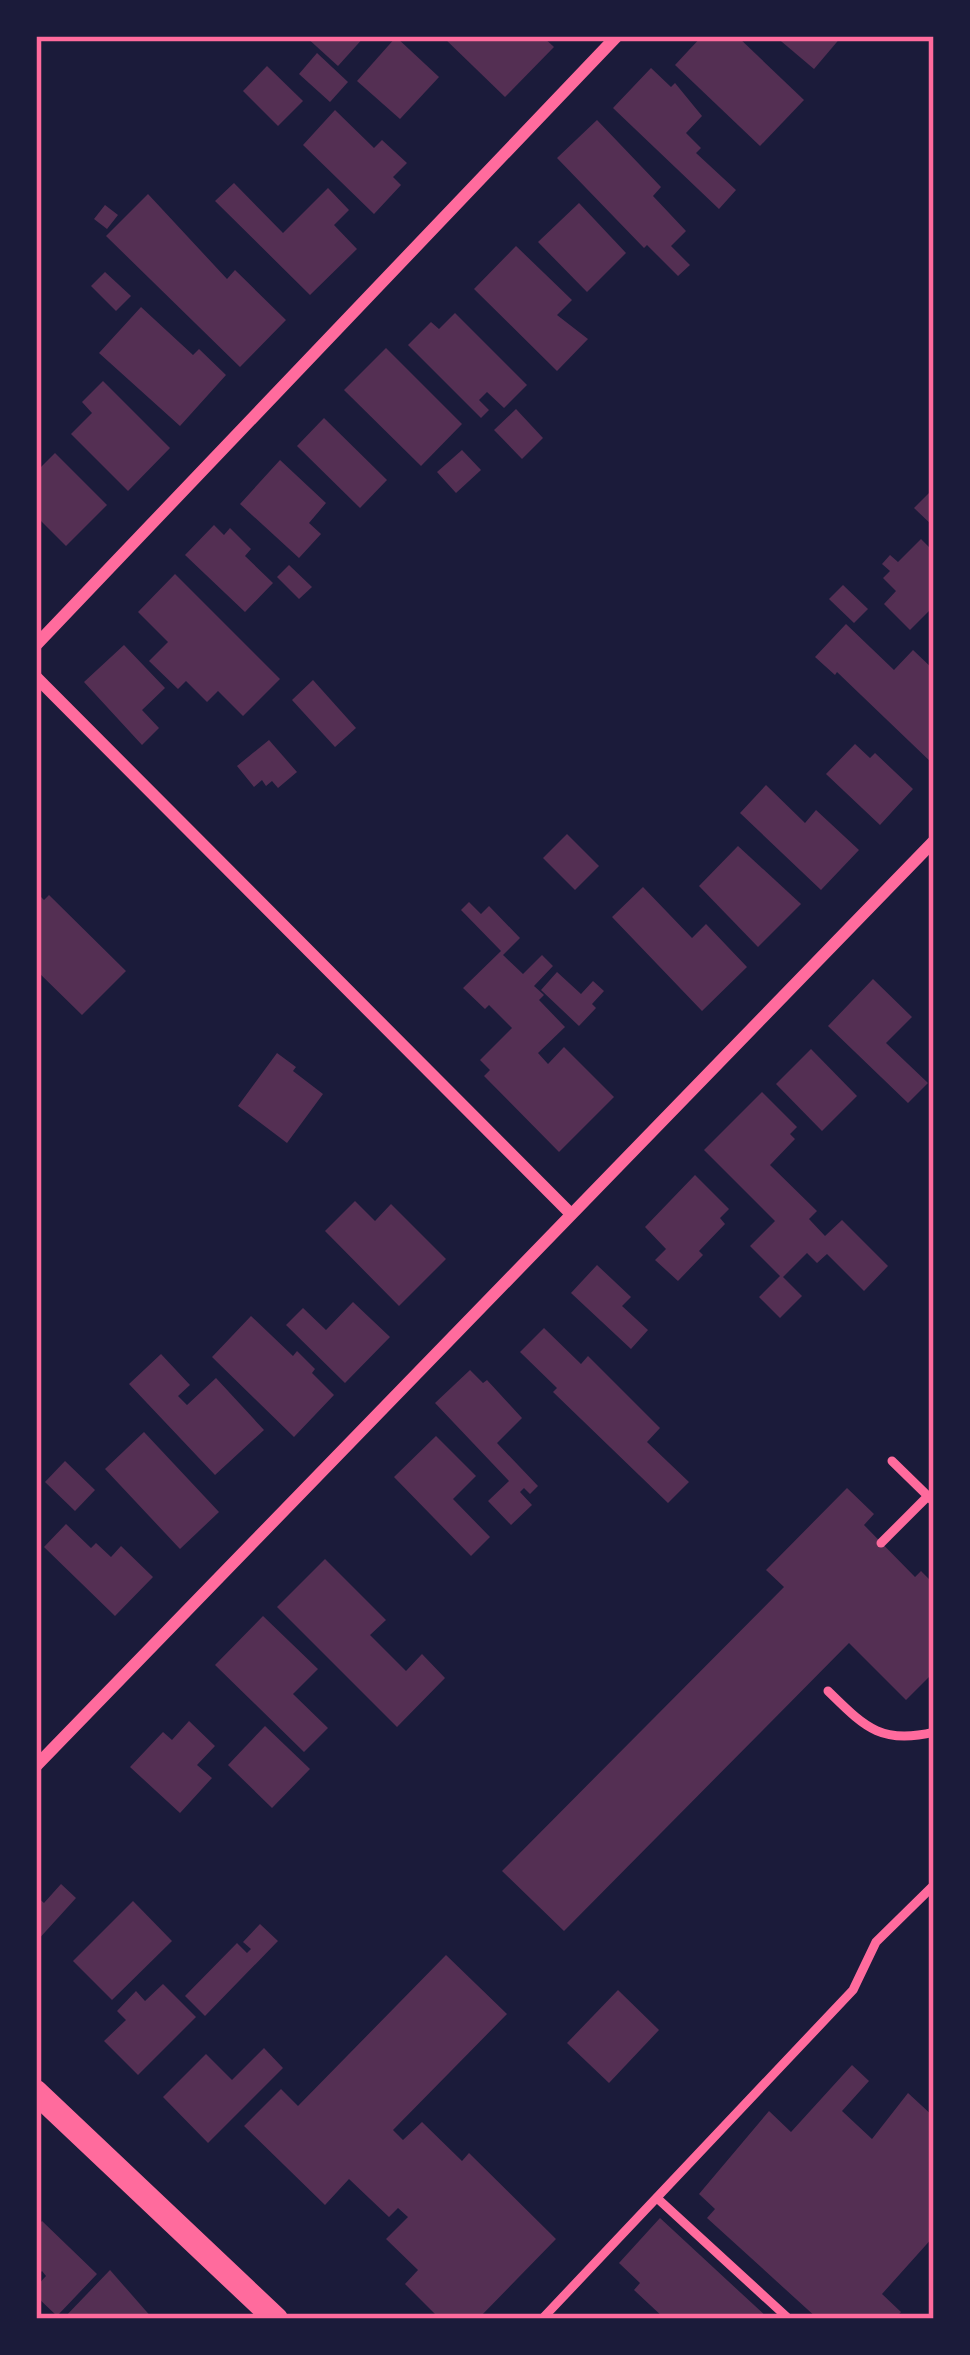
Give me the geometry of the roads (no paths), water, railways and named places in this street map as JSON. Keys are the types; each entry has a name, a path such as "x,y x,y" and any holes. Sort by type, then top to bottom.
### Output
{"main road":[{"path":"36,2092 275,2319"}],"street":[{"path":"36,645 617,36"},
{"path":"36,677 571,1214"},
{"path":"36,1766 934,841"}],"lane":[{"path":"881,1543 931,1499 892,1461"},
{"path":"828,1690 866,1728 897,1738 934,1732"},
{"path":"542,2319 853,1990 876,1942 934,1885"},
{"path":"657,2198 789,2319"}]}
